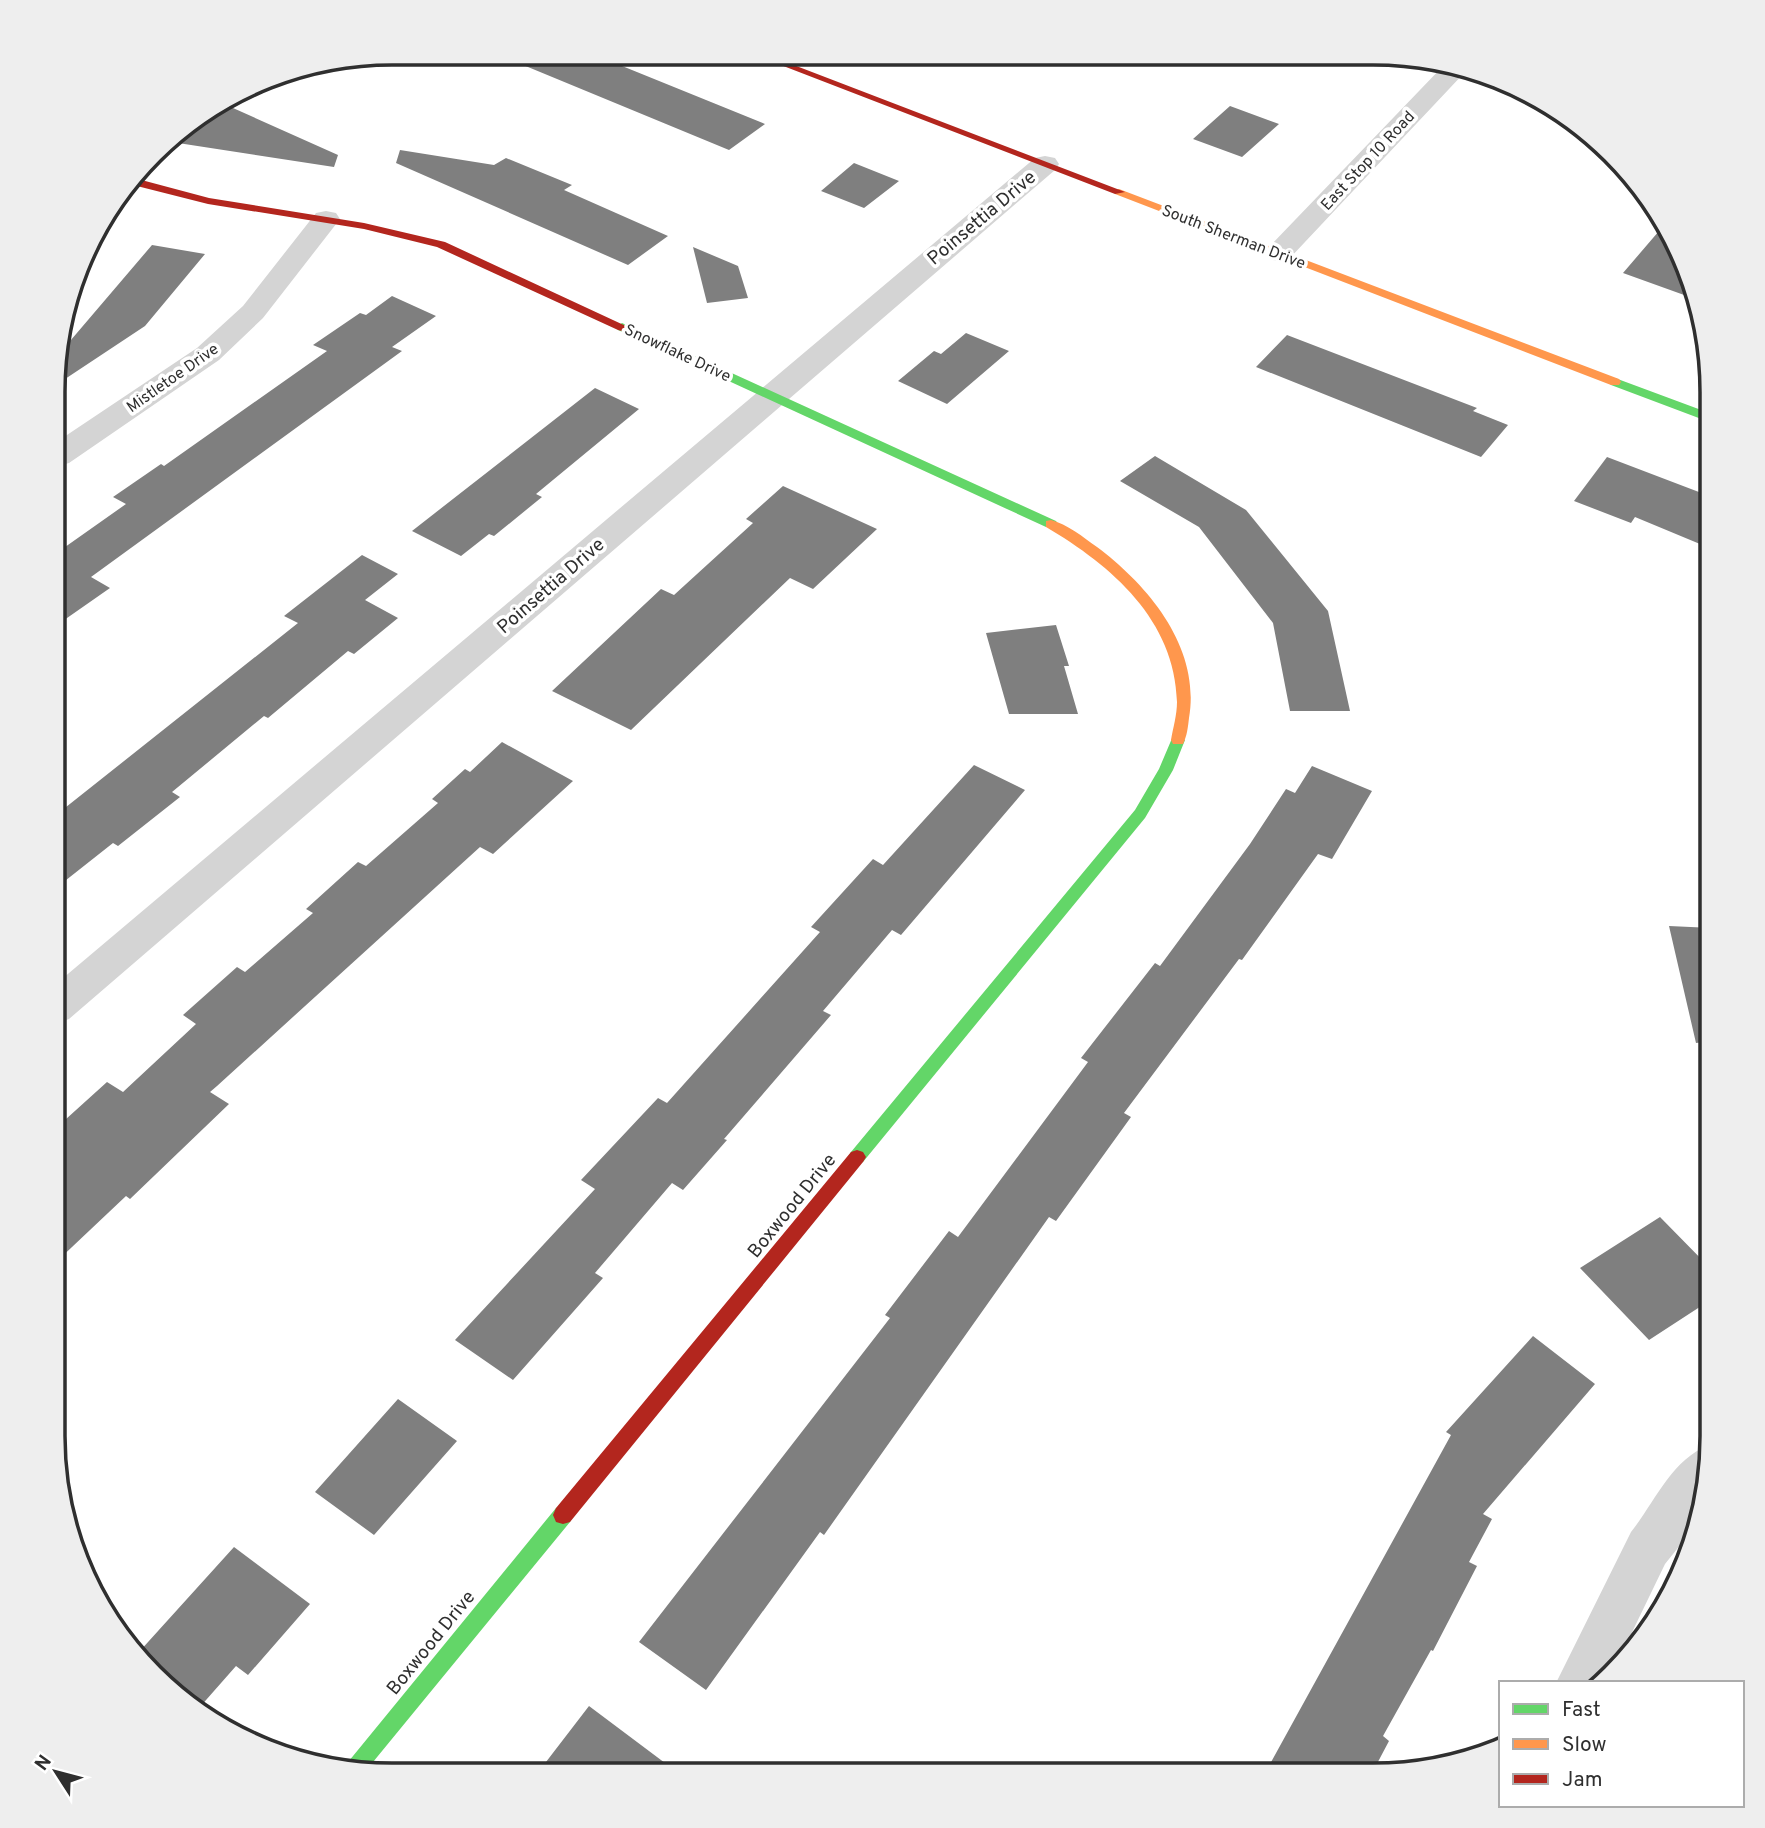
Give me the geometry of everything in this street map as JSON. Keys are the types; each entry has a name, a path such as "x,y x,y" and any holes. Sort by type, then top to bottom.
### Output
{"street":[{"name":"South Sherman Drive","path":"786,65 1700,414"},
{"name":"East Stop 10 Road","path":"1279,253 1449,74"},
{"name":"Poinsettia Drive","path":"65,999 1045,163"},
{"name":"Snowflake Drive","path":"140,183 180,195 404,233 458,250 1065,530 1121,571 1144,596 1170,635"},
{"name":"Mistletoe Drive","path":"65,451 208,354 226,338 253,312 326,219"},
{"name":"Boxwood Drive","path":"360,1762 1140,814 1167,770 1182,725 1182,679 1170,635"},
{"path":"1582,1681 1648,1548 1664,1528 1675,1506 1697,1481"}],"building":[{"path":"523,65 620,65 765,124 729,150"},
{"path":"1230,106 1279,124 1242,157 1193,139"},
{"path":"231,107 338,155 334,167 179,143"},
{"path":"400,150 494,165 506,158 572,185 564,190 668,236 628,265 396,163"},
{"path":"854,163 899,181 864,208 821,191"},
{"path":"1658,232 1686,296 1623,273"},
{"path":"152,245 205,254 145,326 65,379 69,342"},
{"path":"693,247 738,266 748,298 707,303"},
{"path":"392,296 436,316 392,347 402,351 91,577 110,588 65,619 65,547 126,504 113,497 161,464 164,466 327,351 313,345 360,313 366,315"},
{"path":"966,333 1009,351 947,404 898,381 934,351 941,354"},
{"path":"1287,335 1477,408 1473,411 1508,425 1481,457 1256,367"},
{"path":"595,388 639,409 536,494 542,497 494,536 489,534 461,556 412,531"},
{"path":"1155,456 1246,510 1328,611 1350,711 1290,711 1273,623 1199,527 1120,481"},
{"path":"1607,457 1700,492 1700,544 1635,517 1631,523 1574,501"},
{"path":"783,486 877,529 813,589 790,578 631,730 552,691 661,589 674,595 753,523 746,519"},
{"path":"362,555 398,574 365,600 398,618 354,654 348,651 268,718 264,716 172,792 180,797 118,846 113,843 65,881 65,808 298,623 284,616"},
{"path":"1056,625 1069,666 1064,666 1078,714 1009,714 986,633"},
{"path":"502,742 573,781 493,854 480,847 210,1092 229,1104 130,1199 126,1196 65,1254 65,1120 107,1082 123,1092 196,1024 183,1015 237,967 245,972 313,913 306,909 358,862 366,866 438,803 432,799 465,769 470,772"},
{"path":"974,765 1025,790 901,935 892,930 823,1011 831,1015 683,1190 672,1183 595,1273 603,1278 513,1380 455,1340 595,1189 581,1180 658,1098 667,1103 820,932 811,927 873,859 883,865"},
{"path":"1312,766 1372,791 1332,859 1318,854 1242,960 1239,959 1124,1113 1131,1117 1056,1221 1049,1217 824,1535 820,1532 706,1690 639,1642 890,1318 885,1315 949,1231 958,1237 1088,1062 1081,1058 1155,963 1160,966 1250,844 1286,789 1295,793"},
{"path":"1669,926 1700,927 1700,1042 1696,1043"},
{"path":"1660,1217 1700,1258 1700,1307 1649,1340 1580,1268"},
{"path":"1533,1336 1595,1384 1483,1514 1492,1519 1469,1562 1477,1566 1433,1651 1431,1650 1383,1736 1389,1741 1377,1763 1271,1763 1451,1435 1446,1432"},
{"path":"398,1399 457,1441 374,1535 315,1492"},
{"path":"234,1547 310,1604 248,1675 236,1666 203,1703 176,1682 143,1648"},
{"path":"589,1706 665,1763 545,1763"}],"traffic: fast":[{"path":"622,327 1051,524"},
{"path":"1615,382 1700,414"},
{"path":"857,1157 1140,814 1166,770 1178,740"},
{"path":"360,1762 563,1515"}],"traffic: slow":[{"path":"1119,192 1615,382"},
{"path":"1051,524 1080,541 1107,562 1133,585 1154,612 1171,641 1181,672 1184,705 1178,740"}],"traffic: jam":[{"path":"786,65 1119,192"},
{"path":"140,183 208,201 364,226 441,244 622,327"},
{"path":"563,1515 857,1157"}]}
